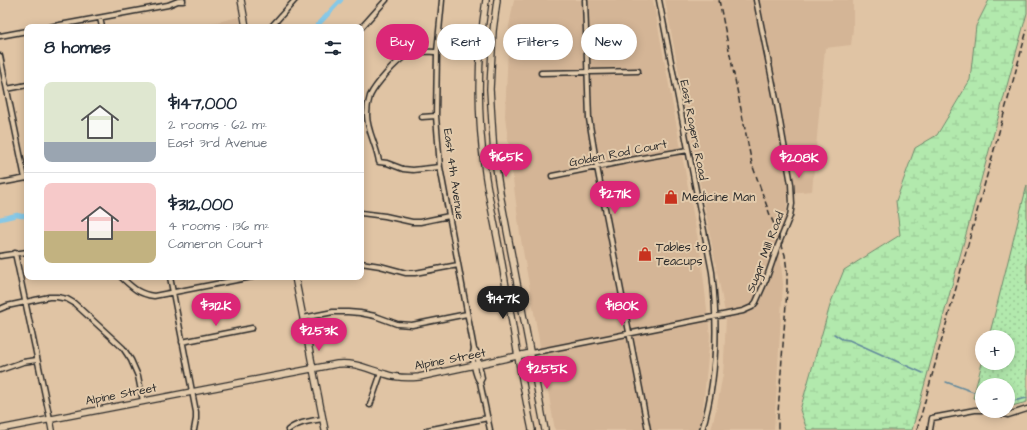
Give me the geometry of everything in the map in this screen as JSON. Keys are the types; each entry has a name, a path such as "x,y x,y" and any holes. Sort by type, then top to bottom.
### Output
{"main road":[{"path":"241,0 245,24"},
{"path":"486,0 480,48 479,76 479,112 482,146 486,181 532,430"},
{"path":"497,0 491,56 490,89 492,139 501,199 545,430"},
{"path":"296,280 325,430"},
{"name":"Alpine Street","path":"0,429 336,364 349,363 394,377 420,377 531,353"},
{"path":"50,419 52,430"}],"street":[{"path":"66,24 168,5 183,0"},
{"path":"274,24 295,0"},
{"path":"364,25 386,0"},
{"name":"East 4th Avenue","path":"440,24 442,0"},
{"path":"585,0 586,72 589,119 648,430"},
{"name":"East Rogers Road","path":"660,0 715,294 716,335 714,367 708,405 702,430"},
{"name":"Sugar Mill Road","path":"716,317 743,311 752,307 756,302 767,278 790,216 792,204 790,178 776,98 756,0"},
{"path":"100,18 101,24"},
{"path":"0,36 24,32"},
{"path":"437,52 416,52 400,59 378,83 370,97 367,116 372,142 378,154 379,162 388,163 403,169 413,170 440,167"},
{"name":"East 4th Avenue","path":"437,52 436,116 440,167 467,314 474,349 476,351 477,365 482,378 480,382 490,430"},
{"path":"0,56 24,169"},
{"path":"541,73 638,71"},
{"path":"7,89 24,86"},
{"path":"422,118 436,116"},
{"name":"Golden Rod Court","path":"552,176 688,150"},
{"path":"0,183 24,178"},
{"path":"364,213 412,222 420,222 449,216"},
{"path":"0,256 24,252"},
{"path":"15,253 50,419"},
{"path":"364,263 415,274 458,265"},
{"path":"124,280 134,290 154,296 236,280"},
{"path":"171,280 196,412 194,430"},
{"path":"0,309 7,306 49,297 67,299 78,305 122,348 132,360 138,376 143,401"},
{"path":"303,318 333,312 348,312 375,316 397,324 412,325 467,314"},
{"name":"Alpine Street","path":"531,353 716,317"},
{"path":"182,342 252,328"},
{"path":"0,370 23,362 37,360"},
{"path":"370,405 381,373"},
{"path":"1015,413 1027,409"},
{"path":"930,430 932,418 975,410"},
{"path":"427,430 488,418"},
{"path":"288,430 298,424 323,419"}],"shaded area":[{"path":"514,0 653,0 701,256 710,336 702,418 697,430 555,430 520,234 505,116 507,60 573,60 573,24 509,24"},
{"path":"665,0 853,0 853,29 851,45 825,48 812,191 788,193 780,254 783,284 774,430 711,430 723,374 726,318"},
{"path":"239,17 240,24 208,24"}],"green space":[{"path":"989,0 1027,0 1027,13 912,430 807,430 800,410 831,302 844,270 900,235 896,201 915,148 937,135 970,80 976,26"},
{"path":"1027,185 1027,402 1015,405 1015,378 978,378 980,370 1015,370 1015,330 991,330"}],"waterway":[{"path":"319,24 341,0"},
{"path":"0,219 17,215 24,216"},
{"path":"834,334 842,339 849,340 923,373"},
{"path":"946,382 975,392"},
{"path":"1015,401 1027,398"}],"railway":[{"path":"719,0 752,164 785,255 787,290 778,430"},
{"path":"917,430 1027,30"}],"place":[{"name":"Medicine Man","path":"671,197"},
{"name":"Tables to Teacups","path":"645,254"}]}
